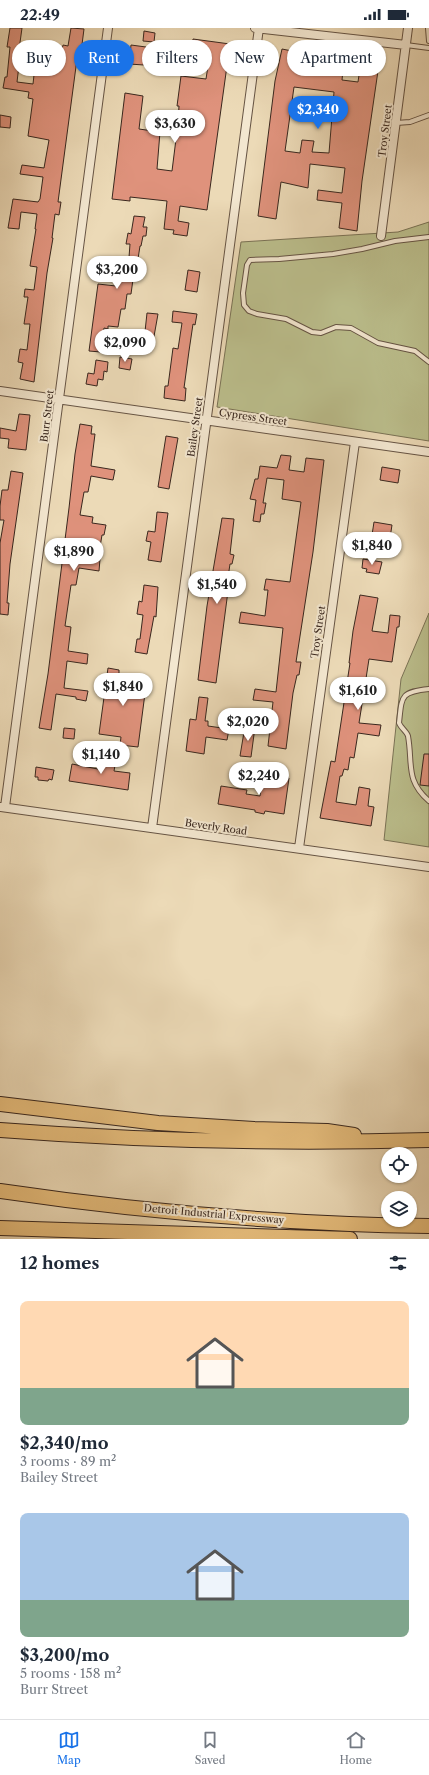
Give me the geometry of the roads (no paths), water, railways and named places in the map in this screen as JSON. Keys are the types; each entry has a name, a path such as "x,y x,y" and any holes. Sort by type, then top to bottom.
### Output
{"highway":[{"path":"0,1104 158,1123 254,1129 327,1131 406,1141"},
{"path":"0,1130 84,1136 227,1141 327,1142 429,1140"},
{"name":"Detroit Industrial Expressway","path":"0,1191 56,1199 209,1215 325,1223 429,1226"},
{"path":"0,1228 350,1239"}],"street":[{"name":"Burr Street","path":"3,807 60,399 108,28"},
{"path":"255,28 406,46"},
{"name":"Bailey Street","path":"152,828 259,28"},
{"name":"Troy Street","path":"381,236 408,28"},
{"name":"Cypress Street","path":"0,391 429,452"},
{"name":"Troy Street","path":"298,848 355,442"},
{"name":"Beverly Road","path":"3,807 429,867"}],"lane":[{"path":"428,28 429,41"},
{"path":"406,46 429,48"},
{"path":"396,123 410,122 429,115"},
{"path":"429,237 395,241 333,254 250,260 245,279 243,299 244,305 249,311 257,314 286,319 312,332 321,333 336,327 352,328 378,343 415,351 429,362"},
{"path":"429,689 407,693 403,696 399,723 408,735 412,773 415,786 429,801"}]}
